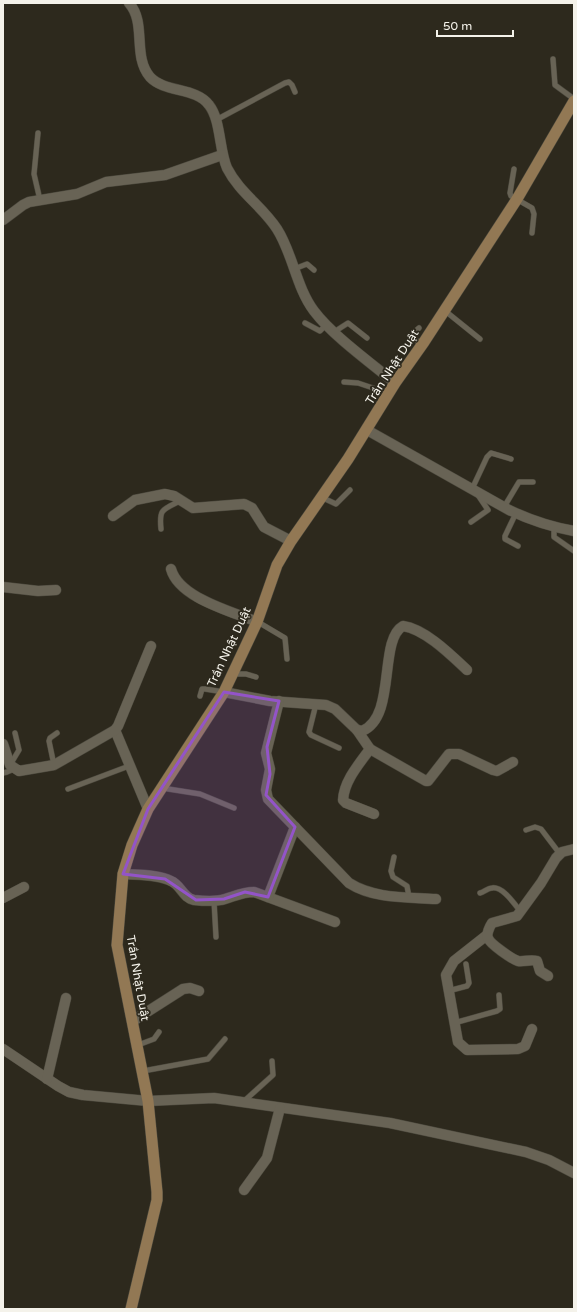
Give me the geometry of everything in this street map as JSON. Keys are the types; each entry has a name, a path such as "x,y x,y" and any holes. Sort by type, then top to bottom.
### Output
{"main road":[{"name":"Trần Nhật Duật","path":"131,1309 157,1200 148,1100 117,945 123,874 132,845 148,808 224,692 257,622 277,565 291,541 367,430 395,383 422,346 517,199 574,100"}],"street":[{"path":"129,3 137,16 142,58 150,77 160,84 201,98 209,104 214,112 222,155 235,181 277,229 305,296 314,311 326,325 395,383"},
{"path":"3,220 23,205 40,200 77,194 106,182 165,175 222,155"},
{"path":"367,430 516,513 554,527 574,531"},
{"path":"113,516 135,500 165,494 174,496 192,508 249,505 264,527 291,541"},
{"path":"171,569 173,578 196,596 257,622"},
{"path":"3,587 38,591 56,590"},
{"path":"357,730 362,731 368,729 379,712 392,642 398,629 403,626 414,629 439,645 467,670"},
{"path":"3,744 12,767 19,771 54,765 115,730 151,646"},
{"path":"224,692 279,701 316,703 335,709 357,730 370,749 426,782 449,754 459,754 493,770 497,770 513,762"},
{"path":"279,701 266,753 270,774 266,795 349,883 371,893 436,899"},
{"path":"115,730 148,808"},
{"path":"370,749 353,772 343,795 343,800 346,803 374,814"},
{"path":"268,897 295,826"},
{"path":"532,1029 525,1046 518,1049 467,1050 458,1042 446,975 452,964 487,935 492,923 517,916 560,854 574,849"},
{"path":"123,874 165,879 176,884 190,899 214,901 245,892 254,892 335,922"},
{"path":"3,898 24,887"},
{"path":"487,935 488,938 518,961 537,961 540,970 548,976"},
{"path":"133,1021 183,989 190,988 199,991"},
{"path":"46,1079 66,998"},
{"path":"3,1049 46,1079 69,1092 83,1095 148,1100 201,1097 390,1123 526,1152 549,1160 574,1173"},
{"path":"244,1190 267,1158 280,1108"}],"lane":[{"path":"553,59 555,86 574,100"},
{"path":"215,121 284,83 289,82 295,92"},
{"path":"38,133 34,174 40,200"},
{"path":"514,169 510,193 511,196 533,210 532,233"},
{"path":"294,269 307,264 314,270"},
{"path":"444,310 480,339"},
{"path":"305,323 320,331 326,325"},
{"path":"334,332 348,323 367,338"},
{"path":"419,328 411,335 422,346"},
{"path":"344,382 358,383 389,394"},
{"path":"471,522 488,510 474,490 487,457 491,453 511,459"},
{"path":"504,507 519,482 533,482"},
{"path":"321,497 336,504 350,490"},
{"path":"161,530 160,515 162,510 180,501"},
{"path":"516,513 505,539 518,546"},
{"path":"554,527 554,537 574,551"},
{"path":"257,622 285,638 287,659"},
{"path":"233,674 246,674 256,677"},
{"path":"200,696 202,689 224,692"},
{"path":"316,703 309,732 310,735 339,748"},
{"path":"3,772 7,772 12,767 19,750 15,733"},
{"path":"54,765 49,741 50,738 57,733"},
{"path":"68,789 129,766"},
{"path":"161,788 200,794 234,808"},
{"path":"526,830 535,827 540,829 560,854"},
{"path":"394,857 392,871 393,877 407,886 409,897"},
{"path":"480,893 492,888 502,890 521,912"},
{"path":"214,901 216,937"},
{"path":"448,991 467,986 469,983 466,964"},
{"path":"454,1023 497,1011 500,1009 500,995"},
{"path":"138,1045 156,1038 159,1032"},
{"path":"143,1071 208,1059 225,1038"},
{"path":"243,1102 271,1078 274,1071 272,1061"}],"highlighted area":[{"path":"224,692 279,701 267,747 270,774 266,795 295,827 268,897 245,892 224,899 196,900 165,879 123,874 148,809"}]}
